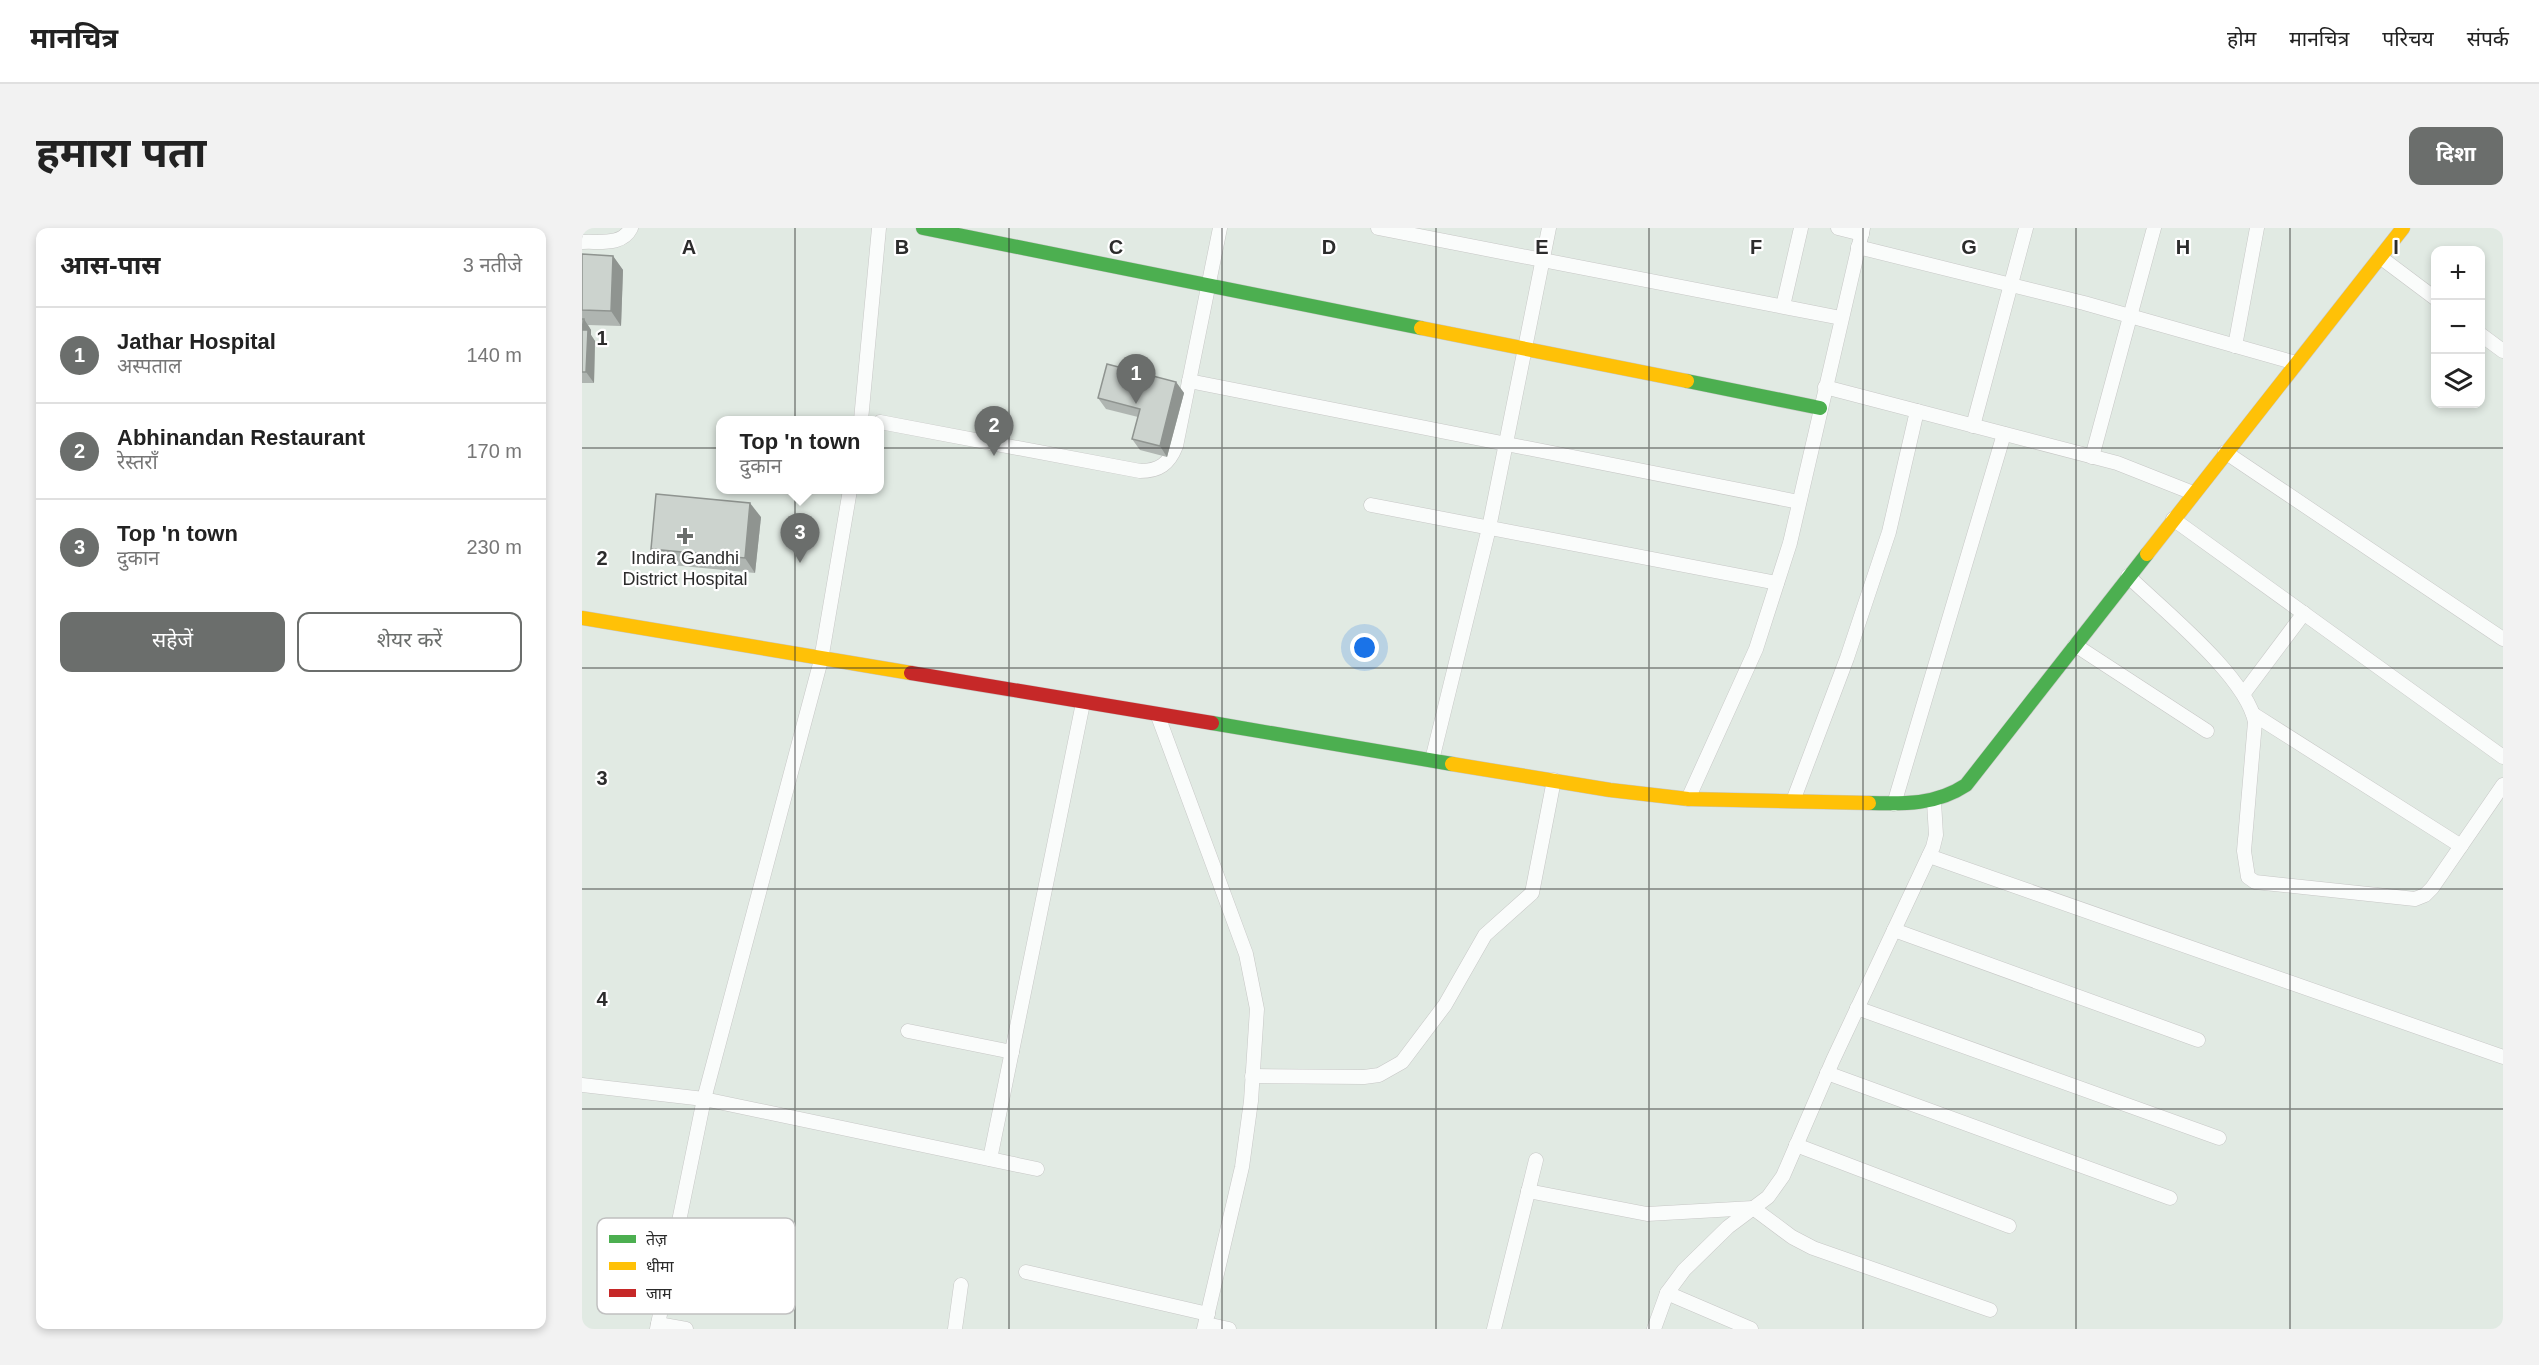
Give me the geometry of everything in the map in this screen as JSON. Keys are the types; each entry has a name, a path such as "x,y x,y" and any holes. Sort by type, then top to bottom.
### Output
{"street":[{"path":"582,242 616,241 622,239 632,228"},
{"path":"865,416 879,228"},
{"path":"923,228 1820,408"},
{"path":"884,423 1149,471 1161,467 1172,455 1220,228"},
{"path":"1378,228 1841,318"},
{"path":"1432,760 1489,528 1523,348 1549,228"},
{"path":"1783,306 1801,228"},
{"path":"1838,228 2013,285 2296,363"},
{"path":"1973,426 2013,285 2026,228"},
{"path":"2092,457 2154,228"},
{"path":"2235,346 2257,228"},
{"path":"582,618 1158,716 1554,780 1688,799 1894,804 1934,802 1953,794 1966,784 2403,228"},
{"path":"1688,799 1749,667 1777,583 1799,502 1861,236"},
{"path":"2380,257 2431,295"},
{"path":"2485,337 2503,351"},
{"path":"1189,381 1799,502"},
{"path":"1825,387 2139,470 2193,493"},
{"path":"1793,801 1847,658 1889,532 1917,411"},
{"path":"1894,804 2004,434"},
{"path":"2225,452 2503,639"},
{"path":"678,1218 690,1155 704,1099 821,660 849,494"},
{"path":"1371,505 1777,583"},
{"path":"2173,519 2503,757"},
{"path":"2128,576 2230,675 2244,693 2253,714 2244,851 2247,877 2255,882 2415,899 2425,895 2432,888 2503,785"},
{"path":"2244,693 2304,613"},
{"path":"2075,645 2206,731"},
{"path":"990,1159 1083,703"},
{"path":"2253,714 2461,846"},
{"path":"1158,716 1246,954 1254,984 1257,1010 1242,1167 1206,1322"},
{"path":"1252,1076 1379,1076 1402,1062 1445,1005 1485,935 1532,893 1554,780"},
{"path":"1654,1329 1667,1293 1703,1251 1776,1188 1827,1072 1929,856 1936,835 1934,802"},
{"path":"1929,856 2503,1057"},
{"path":"1894,930 2198,1040"},
{"path":"1857,1008 2219,1138"},
{"path":"908,1031 1012,1052"},
{"path":"1827,1072 2170,1198"},
{"path":"582,1085 704,1099 1037,1169"},
{"path":"1796,1145 2009,1226"},
{"path":"1494,1329 1536,1160"},
{"path":"1528,1191 1647,1214 1754,1208 1792,1237 1813,1248 1990,1310"},
{"path":"1026,1272 1229,1329"},
{"path":"955,1329 961,1285"},
{"path":"1667,1293 1751,1329"},
{"path":"658,1326 686,1329"}],"building":[{"path":"582,254 613,256 611,311 582,310"},
{"path":"582,319 584,319 583,330 588,330 586,372 582,372"},
{"path":"1107,364 1176,382 1160,446 1132,439 1140,409 1098,398"},
{"path":"656,494 750,503 745,558 651,549"}],"traffic: fast":[{"path":"923,228 1421,328"},
{"path":"1687,381 1820,408"},
{"path":"1869,803 1907,803 1931,800 1955,792 1966,785 2147,554"},
{"path":"1212,723 1452,764"}],"traffic: slow":[{"path":"2147,554 2403,228"},
{"path":"1421,328 1687,381"},
{"path":"582,618 911,673"},
{"path":"1452,764 1610,790 1688,799 1869,803"}],"traffic: jam":[{"path":"911,673 1212,723"}],"place":[{"name":"Jathar Hospital","path":"1136,404"},
{"name":"Abhinandan Restaurant","path":"994,456"},
{"name":"Indira Gandhi District Hospital","path":"685,536"},
{"name":"Top 'n town","path":"800,563"}]}
